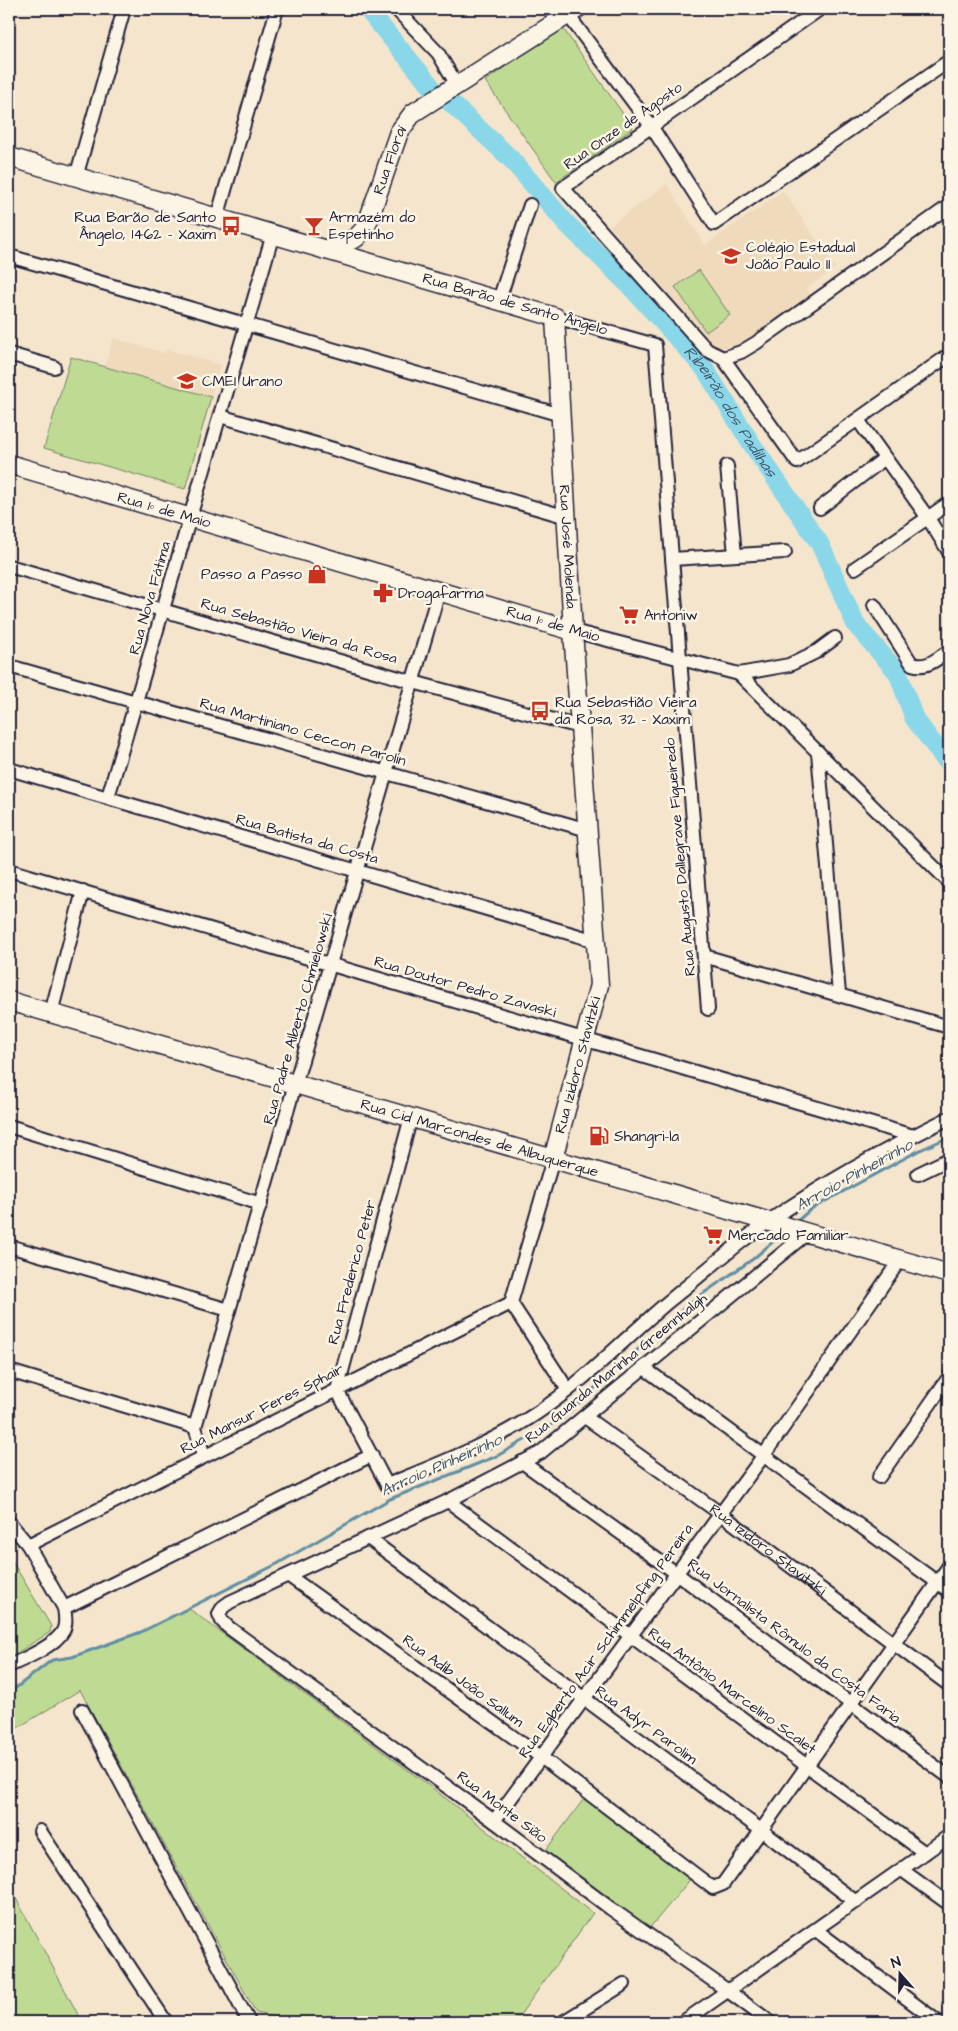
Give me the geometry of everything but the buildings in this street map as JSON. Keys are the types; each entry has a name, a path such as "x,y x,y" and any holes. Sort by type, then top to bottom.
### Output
{"street":[{"path":"76,177 124,9"},
{"path":"217,218 277,9"},
{"path":"396,9 438,53 457,85"},
{"name":"Rua Onze de Agosto","path":"723,358 707,350 563,188 820,9"},
{"path":"570,10 651,126 714,224 949,60"},
{"name":"Rua Floraí","path":"366,227 407,118 419,107 442,95 570,10"},
{"name":"Rua Barão de Santo Ângelo","path":"9,157 655,345"},
{"path":"499,300 530,205"},
{"path":"949,206 756,343 741,352 723,358 797,462 949,355"},
{"path":"325,250 356,238 366,227"},
{"path":"366,227 368,250 374,263"},
{"name":"Rua Nova Fátima","path":"108,797 273,234"},
{"path":"9,256 561,415"},
{"name":"Rua José Molenda","path":"555,317 573,631 600,985"},
{"name":"Rua Augusto Dallegrave Figueiredo","path":"655,345 708,1009"},
{"path":"9,354 54,367"},
{"path":"220,416 567,517"},
{"path":"858,420 928,518 949,552"},
{"path":"820,508 885,458"},
{"name":"Rua 1º de Maio","path":"9,464 573,631 739,674 789,665 816,652 835,638"},
{"path":"727,466 736,555"},
{"path":"855,568 949,502"},
{"path":"672,559 785,552"},
{"name":"Rua Sebastião Vieira da Rosa","path":"9,566 413,682 580,727"},
{"name":"Rua Padre Alberto Chmielowski","path":"195,1427 439,591"},
{"path":"874,605 912,664 920,667 928,665 949,651"},
{"name":"Rua Martiniano Ceccon Parolin","path":"9,666 588,830"},
{"path":"739,674 949,882"},
{"path":"818,752 839,994"},
{"name":"Rua Batista da Costa","path":"9,768 596,941"},
{"name":"Rua Doutor Pedro Zavaski","path":"9,870 913,1136"},
{"path":"51,1013 83,892"},
{"path":"704,956 949,1027"},
{"name":"Rua Izidoro Stavitzki","path":"510,1303 553,1159 600,985"},
{"name":"Rua Cid Marcondes de Albuquerque","path":"9,1001 949,1274"},
{"name":"Rua Frederico Peter","path":"338,1390 411,1117"},
{"name":"Rua Guarda Marinha Greennhalgh","path":"372,1455 388,1485 472,1450 536,1414 568,1390 645,1321 773,1223 840,1177 949,1118"},
{"path":"9,1126 260,1204"},
{"path":"918,1174 949,1159"},
{"name":"Rua Guarda Marinha Greennhalgh","path":"219,1614 223,1607 230,1602 448,1501 540,1453 644,1368 803,1233"},
{"path":"9,1246 229,1310"},
{"name":"Rua Egberto Acir Schimmelpfing Pereira","path":"494,1821 764,1455 900,1260"},
{"path":"510,1303 568,1390"},
{"name":"Rua Mansur Feres Sphair","path":"28,1545 510,1303"},
{"path":"644,1368 949,1591"},
{"path":"9,1371 195,1427 204,1456"},
{"path":"879,1477 949,1378"},
{"path":"64,1608 372,1455 338,1390"},
{"name":"Rua Izidoro Stavitzki","path":"585,1417 721,1514 949,1685"},
{"name":"Rua Jornalista Rômulo da Costa Faria","path":"522,1462 676,1573 949,1777"},
{"name":"Rua Antônio Marcelino Scalet","path":"448,1501 925,1853"},
{"path":"9,1522 28,1545 64,1608 66,1618 63,1632 43,1649 9,1666"},
{"name":"Rua Adyr Parolim","path":"368,1538 856,1902"},
{"path":"761,1830 949,1566"},
{"name":"Rua Adib João Sallum","path":"289,1576 541,1757 713,1888 723,1884 761,1830"},
{"name":"Rua Monte Sião","path":"219,1614 222,1621 228,1627 610,1908 770,2022"},
{"path":"82,1710 249,2022"},
{"path":"40,1831 166,2022"},
{"path":"683,2022 949,1836"},
{"path":"902,1870 949,1904"},
{"path":"816,1930 938,2022"},
{"path":"564,2022 624,1984"}],"shaded area":[{"name":"Colégio Estadual João Paulo II","path":"667,184 705,245 783,191 836,268 806,289 810,293 741,346 709,348 610,226"},
{"name":"CMEI Urano","path":"113,338 165,353 166,349 221,365 211,397 105,366"}],"green space":[{"path":"562,27 633,128 556,182 485,81"},
{"path":"699,270 730,315 706,332 675,287"},
{"path":"71,357 211,397 185,489 44,448"},
{"path":"9,1556 51,1626 50,1632 9,1658"},
{"path":"188,1608 431,1787 593,1913 515,2022 303,2022 256,2013 80,1690 9,1733 9,1693 52,1660 72,1657 141,1632"},
{"path":"586,1796 693,1876 648,1930 543,1854"},
{"path":"9,1885 82,2022 9,2022"}],"waterway":[{"name":"Ribeirão dos Padilhas","path":"367,9 431,86"},
{"name":"Ribeirão dos Padilhas","path":"450,102 510,158 566,223 630,286 705,369 749,440 820,544 856,625 898,673 914,718 949,765"},
{"name":"Arroio Pinheirinho","path":"795,1223 811,1209 918,1151 949,1137"},
{"name":"Arroio Pinheirinho","path":"9,1693 52,1660 72,1657 141,1632 277,1564 390,1499 497,1456 563,1418 691,1302 753,1259 784,1232"}],"place":[{"name":"Rua Barão de Santo Ângelo, 1462 - Xaxim","path":"231,226"},
{"name":"Armazém do Espetinho","path":"314,226"},
{"name":"Colégio Estadual João Paulo II","path":"731,256"},
{"name":"CMEI Urano","path":"187,381"},
{"name":"Passo a Passo","path":"317,574"},
{"name":"Drogafarma","path":"383,593"},
{"name":"Antoniw","path":"629,615"},
{"name":"Rua Sebastião Vieira da Rosa, 32 - Xaxim","path":"540,711"},
{"name":"Shangri-la","path":"599,1136"},
{"name":"Mercado Familiar","path":"713,1235"}]}
